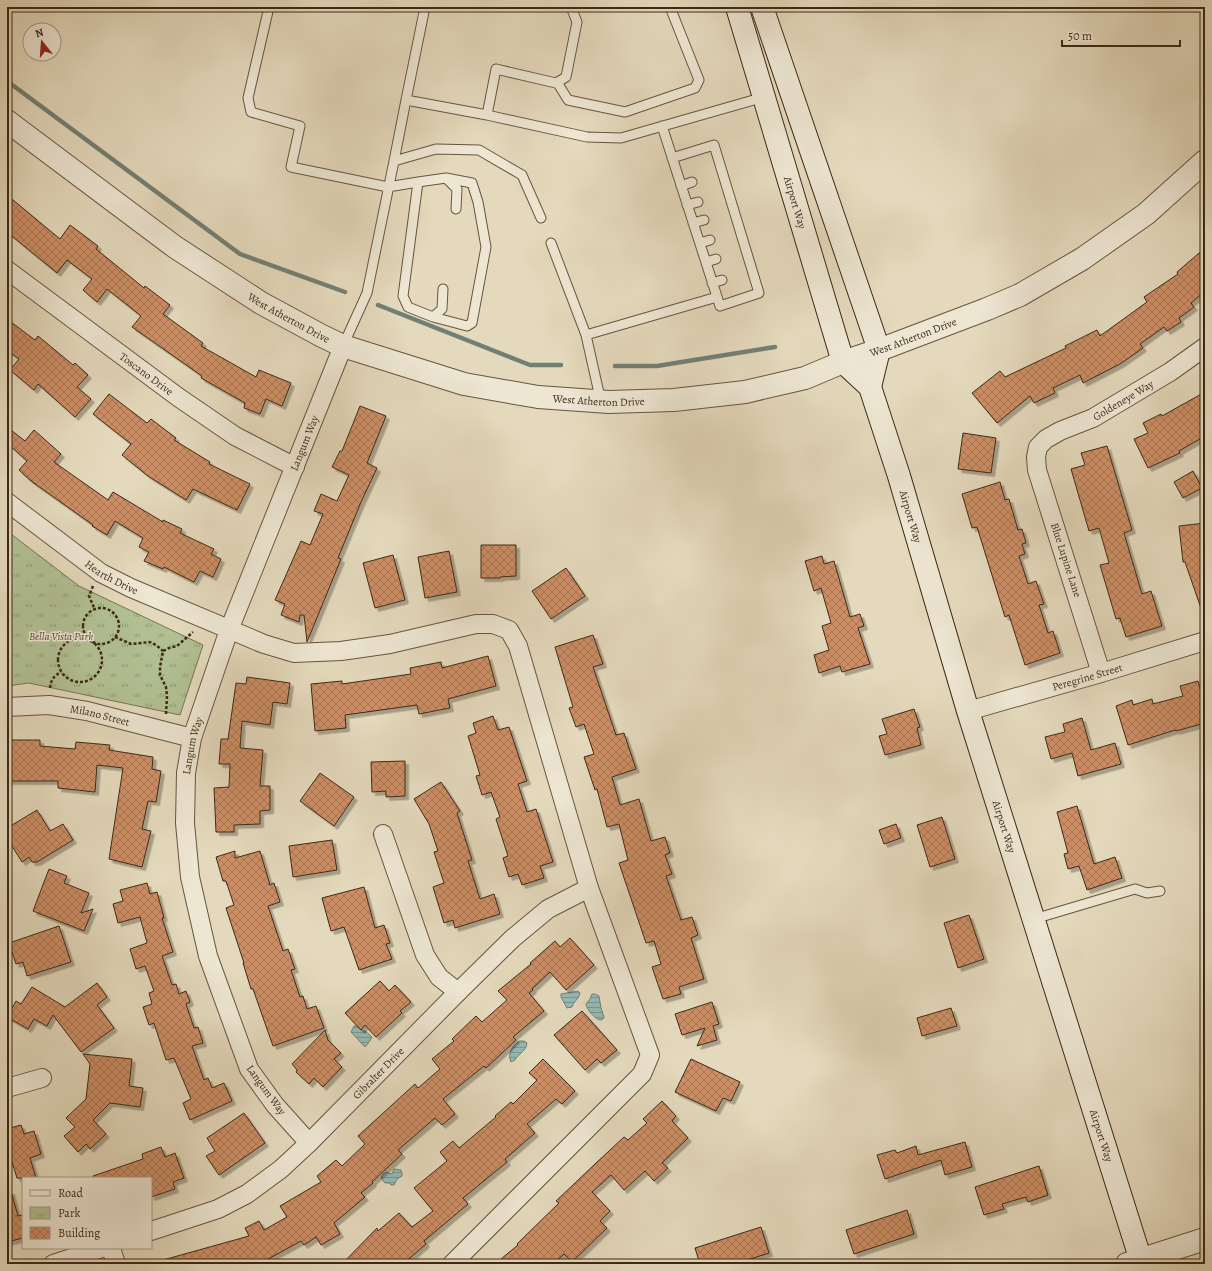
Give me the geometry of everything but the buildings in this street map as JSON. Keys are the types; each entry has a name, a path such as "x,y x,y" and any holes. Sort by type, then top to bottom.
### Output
{"main road":[{"name":"Airport Way","path":"737,7 843,362 870,387 899,476 968,711 1034,919 1137,1263"},
{"path":"762,7 879,350 870,387"},
{"name":"West Atherton Drive","path":"7,121 174,247 261,303 343,346 464,384 538,397 600,402 674,400 745,392 805,378 843,362 987,309 1013,298 1082,259 1146,214 1205,161"},
{"path":"1137,1263 1205,1239"}],"street":[{"name":"Toscano Drive","path":"7,270 178,397 235,436 295,467"},
{"name":"Langum Way","path":"309,1143 275,1104 249,1069 208,956 190,877 185,822 186,773 192,738 229,630 343,346"},
{"name":"Goldeneye Way","path":"1038,447 1046,439 1060,431 1093,418 1170,372 1205,347"},
{"name":"Blue Lupine Lane","path":"1038,447 1036,457 1037,470 1101,673"},
{"name":"Hearth Drive","path":"7,502 101,573 131,588 229,630 264,644 294,653 341,651 390,644 476,624 493,624 509,630 518,646 589,888 650,1055 642,1074 452,1264"},
{"name":"Peregrine Street","path":"968,711 1101,673 1205,641"},
{"name":"Milano Street","path":"7,707 49,705 87,712 192,738"},
{"path":"383,834 425,955 439,977 458,992"},
{"name":"Gibralter Drive","path":"152,1231 218,1209 247,1194 281,1169 309,1143 513,938 548,909 589,888"},
{"path":"7,1088 42,1078"},
{"path":"54,1264 99,1249"},
{"path":"111,1249 116,1264"}],"lane":[{"path":"269,7 248,98 251,112 300,126 291,167 388,187 418,182 446,178 472,183 478,202 486,247 472,323 467,326 433,318 408,308 403,296 418,182"},
{"path":"343,346 367,293 425,7"},
{"path":"487,115 496,69 557,82 566,77 577,22 571,7"},
{"path":"557,82 568,100 625,112 695,88 699,80 670,7"},
{"path":"406,100 487,115 587,137 621,138 764,97"},
{"path":"662,126 672,158 687,205 700,243 712,283 720,306 759,293 748,272 724,194 718,174 714,145 672,158"},
{"path":"394,161 436,149 479,150 522,175 541,218"},
{"path":"446,178 457,189 456,209"},
{"path":"681,186 692,182"},
{"path":"687,205 698,202"},
{"path":"693,223 704,220"},
{"path":"700,243 710,240"},
{"path":"551,243 586,335 600,402"},
{"path":"706,262 716,259"},
{"path":"712,283 722,280"},
{"path":"433,318 442,309 443,289"},
{"path":"586,335 717,297"},
{"path":"1034,919 1135,889 1148,893 1160,891"}],"path":[{"path":"94,610 89,596 91,588 101,573"},
{"path":"94,610 88,614 85,619 84,631 91,640 96,645 100,651 102,658 101,665 94,677 80,682 66,677 61,672 58,665 60,651 64,644 77,638 84,638 91,640 96,642 106,643 115,637 119,627 117,617 109,609 97,608 94,610"},
{"path":"164,731 167,696 166,687 160,674 163,652 169,648 177,646 204,619"},
{"path":"115,637 131,644 150,642 156,645 163,652"}],"green space":[{"name":"Bella Vista Park","path":"7,531 79,586 203,645 180,715 29,683 7,686"}],"water":[{"path":"578,991 580,993 574,1004 572,1007 567,1008 561,994"},
{"path":"592,994 599,996 604,1017 603,1019 600,1020 595,1018 589,1011 586,1004"},
{"path":"354,1026 365,1031 372,1037 365,1047 351,1032"},
{"path":"519,1041 524,1041 527,1043 526,1047 515,1060 511,1062 510,1053"},
{"path":"394,1169 401,1170 402,1176 397,1179 394,1185 385,1183 381,1178 383,1174 387,1172 392,1174"}],"waterway":[{"path":"7,81 240,254 345,292"},
{"path":"378,305 530,365 561,365"},
{"path":"615,366 657,366 775,347"}]}
